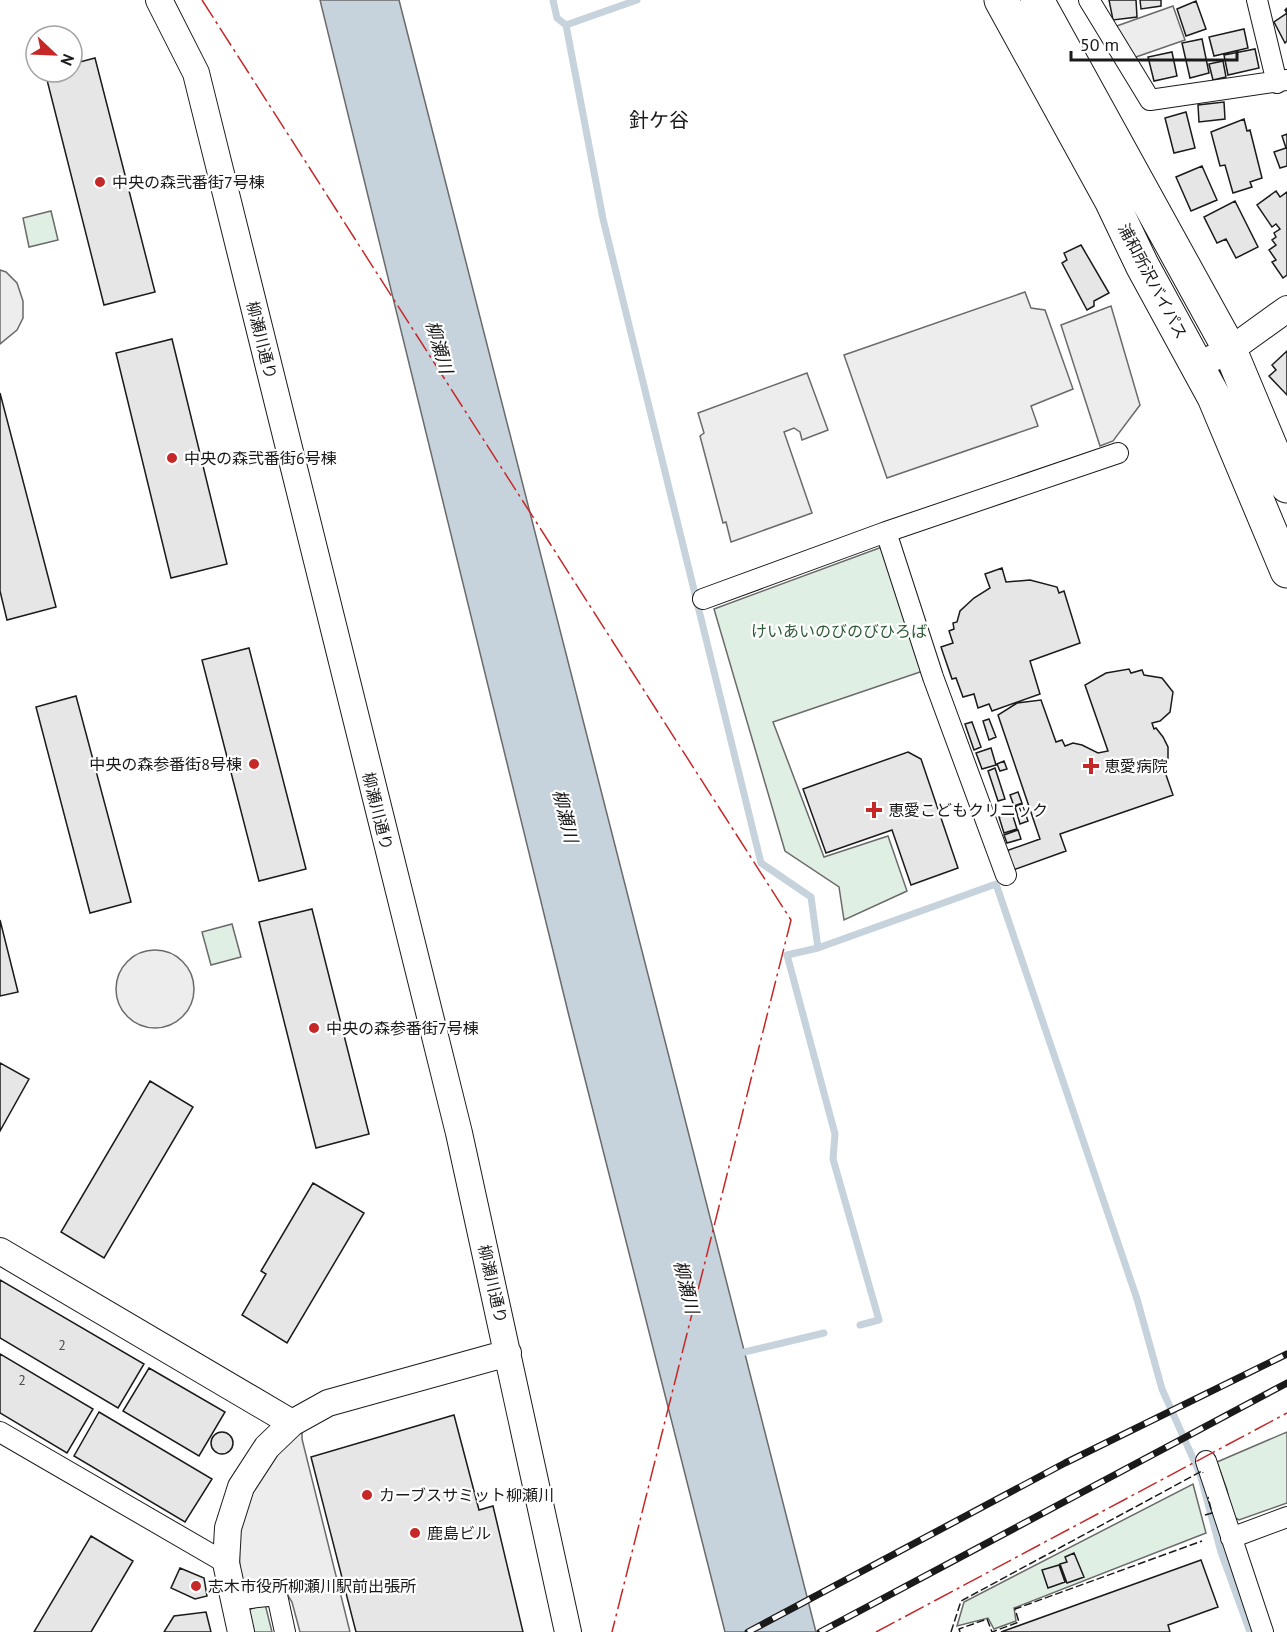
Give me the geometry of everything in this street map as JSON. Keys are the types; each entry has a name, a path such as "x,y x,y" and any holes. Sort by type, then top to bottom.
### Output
{"highway":[{"name":"浦和所沢バイパス","path":"1001,0 1112,200 1142,264 1198,365 1214,397 1287,571"},
{"path":"1037,0 1230,350 1287,486"}],"street":[{"name":"柳瀬川通り","path":"159,0 196,73 456,1121 568,1632"},
{"path":"1089,0 1150,100 1282,81 1257,0"},
{"path":"1198,365 1230,350 1287,309"},
{"path":"703,599 886,532 1118,453"},
{"path":"886,532 933,677 1006,875"},
{"path":"0,1251 292,1423"},
{"path":"241,1632 232,1600 226,1563 228,1528 241,1487 257,1459 292,1423 308,1413 345,1397 508,1353"},
{"path":"0,1432 226,1563"},
{"path":"1206,1461 1263,1632"},
{"path":"1231,1538 1287,1517"},
{"path":"232,1600 277,1595 285,1632"}],"green space":[{"path":"51,211 58,240 29,247 23,218"},
{"name":"けいあいのびのびひろば","path":"882,547 923,671 773,722 824,857 888,836 907,891 844,920 839,887 785,851 714,609"},
{"path":"232,924 241,957 211,965 202,932"},
{"path":"1287,1432 1287,1503 1239,1520 1232,1516 1227,1490 1217,1462"},
{"path":"1193,1484 1206,1533 1014,1608 1016,1621 994,1629 988,1618 957,1626 964,1602"},
{"path":"265,1604 272,1632 252,1632 248,1610"}],"shaded area":[{"path":"1173,6 1185,40 1133,58 1114,27"},
{"path":"0,270 6,272 17,283 23,301 23,318 17,330 0,344"},
{"path":"1025,292 1031,308 1045,310 1073,389 1031,406 1038,426 887,478 844,355"},
{"path":"1111,306 1140,405 1113,441 1100,446 1061,325"},
{"path":"807,373 828,430 802,440 800,432 794,428 784,432 812,513 731,542 726,522 723,523 700,436 704,433 698,413"},
{"path":"147,950 163,950 177,956 188,967 194,981 194,997 188,1011 177,1022 163,1028 147,1028 133,1022 122,1011 116,997 116,981 122,967 133,956"},
{"path":"302,1433 350,1632 300,1632 292,1602 281,1585 244,1590 240,1581 239,1535 243,1514 252,1493 279,1451 297,1434"}],"water":[{"name":"柳瀬川","path":"320,0 399,0 816,1632 725,1632 569,1016"}],"building":[{"path":"1109,0 1136,0 1137,17 1113,20"},
{"path":"1140,0 1161,0 1161,6 1141,9"},
{"path":"1196,1 1206,29 1186,36 1177,9"},
{"path":"1287,13 1287,41 1285,43 1274,22"},
{"path":"1244,29 1248,48 1214,56 1209,37"},
{"path":"1202,39 1209,73 1190,78 1182,43"},
{"path":"1255,49 1259,68 1228,75 1224,55"},
{"path":"1172,52 1177,76 1154,81 1148,57"},
{"name":"中央の森弐番街7号棟","path":"95,58 155,292 104,305 48,84 84,84 84,61"},
{"path":"1223,61 1226,77 1213,80 1209,64"},
{"path":"1224,102 1225,119 1199,122 1198,105"},
{"path":"1186,112 1195,148 1174,153 1165,118"},
{"path":"1244,119 1247,131 1250,130 1262,178 1250,182 1252,187 1233,193 1225,165 1220,166 1211,132"},
{"path":"1287,134 1287,166 1280,168 1274,152 1286,148 1282,136"},
{"path":"1202,166 1217,200 1191,211 1176,177"},
{"path":"1276,191 1280,197 1287,192 1287,275 1283,278 1272,262 1276,260 1269,250 1276,245 1272,240 1276,237 1274,233 1280,229 1276,224 1272,227 1257,205"},
{"path":"1235,201 1258,247 1236,258 1226,239 1217,243 1204,217"},
{"path":"1081,245 1109,293 1094,301 1094,306 1087,310 1062,263 1067,260 1064,253"},
{"name":"中央の森弐番街6号棟","path":"172,339 227,564 171,578 116,353"},
{"path":"1287,351 1287,395 1269,376 1276,370 1272,365"},
{"path":"0,393 56,607 7,620 0,591"},
{"path":"1002,568 1006,582 1030,580 1057,587 1059,593 1064,591 1080,643 1030,661 1040,694 992,711 989,704 978,708 974,694 963,697 956,678 952,679 941,647 953,643 949,631 954,629 953,623 957,622 960,611 990,588 985,574"},
{"name":"中央の森参番街8号棟","path":"249,648 306,869 259,881 202,660"},
{"name":"恵愛病院","path":"1129,669 1131,673 1142,670 1144,675 1162,678 1173,692 1170,712 1160,721 1152,723 1168,747 1168,760 1165,761 1168,771 1165,772 1173,795 1060,834 1066,851 1013,870 1006,851 1040,839 998,715 1017,703 1041,700 1056,742 1062,740 1065,746 1073,743 1082,745 1098,753 1108,751 1085,685 1106,673"},
{"path":"76,696 131,902 90,913 36,707"},
{"path":"989,719 996,737 989,740 983,721"},
{"path":"972,722 981,747 974,750 965,724"},
{"path":"991,748 996,765 982,769 976,753"},
{"name":"恵愛こどもクリニック","path":"908,752 921,759 958,868 911,885 892,830 826,853 803,789"},
{"path":"1004,761 1007,769 1000,771 997,764"},
{"path":"995,768 1005,799 998,801 988,771"},
{"path":"1018,792 1022,803 1014,806 1010,795"},
{"path":"1022,804 1028,821 1020,824 1015,807"},
{"path":"1012,813 1017,829 1004,833 999,817"},
{"path":"1018,830 1021,839 1007,843 1004,835"},
{"name":"中央の森参番街7号棟","path":"312,909 369,1134 316,1148 259,922"},
{"path":"0,920 18,992 0,996"},
{"path":"0,1063 29,1079 0,1131"},
{"path":"150,1081 193,1107 104,1258 61,1232"},
{"path":"313,1183 364,1213 287,1343 242,1315 266,1274 261,1271"},
{"path":"0,1280 144,1364 118,1408 0,1338"},
{"path":"0,1354 93,1409 67,1453 0,1413"},
{"path":"149,1368 225,1412 199,1456 123,1411"},
{"path":"99,1412 212,1479 185,1522 74,1456"},
{"name":"鹿島ビル","path":"454,1415 479,1510 493,1506 523,1632 356,1632 311,1457"},
{"path":"222,1432 230,1435 233,1443 230,1451 222,1454 214,1451 211,1443 214,1435"},
{"path":"91,1536 133,1561 91,1632 34,1632"},
{"path":"1074,1553 1084,1577 1067,1583 1060,1564 1067,1562 1065,1557"},
{"path":"1201,1560 1218,1607 1168,1625 1170,1632 1001,1632"},
{"path":"1059,1565 1065,1582 1048,1588 1042,1570"},
{"name":"志木市役所柳瀬川駅前出張所","path":"180,1568 204,1578 207,1596 195,1599 171,1588"},
{"path":"206,1612 211,1632 164,1632 174,1616"}],"waterway":[{"path":"553,0 557,18 566,25"},
{"path":"637,0 566,25 603,219 761,863 811,897 818,948 996,884 1137,1299 1162,1389 1200,1474 1221,1552 1250,1632"},
{"path":"818,948 787,955 835,1134 833,1159 879,1320 860,1325"},
{"path":"736,1354 824,1333"}],"railway":[{"path":"748,1632 1065,1463 1287,1354"},
{"path":"820,1632 1287,1383"}],"fence":[{"path":"951,1632 961,1601 1202,1471 1203,1473"},
{"path":"1205,1515 1212,1513 1208,1497"},
{"path":"960,1632 959,1629 987,1619 992,1632 1019,1622 1015,1609 1202,1541"}],"power":[{"path":"202,0 791,920 612,1632"},
{"path":"876,1632 1287,1413"}],"place":[{"name":"中央の森弐番街7号棟","path":"100,182"},
{"name":"中央の森弐番街6号棟","path":"172,458"},
{"name":"中央の森参番街8号棟","path":"254,764"},
{"name":"恵愛病院","path":"1091,766"},
{"name":"恵愛こどもクリニック","path":"874,810"},
{"name":"中央の森参番街7号棟","path":"314,1028"},
{"name":"カーブスサミット柳瀬川","path":"367,1495"},
{"name":"鹿島ビル","path":"415,1533"},
{"name":"志木市役所柳瀬川駅前出張所","path":"196,1586"}],"district":[{"name":"針ケ谷","path":"659,120"}]}
